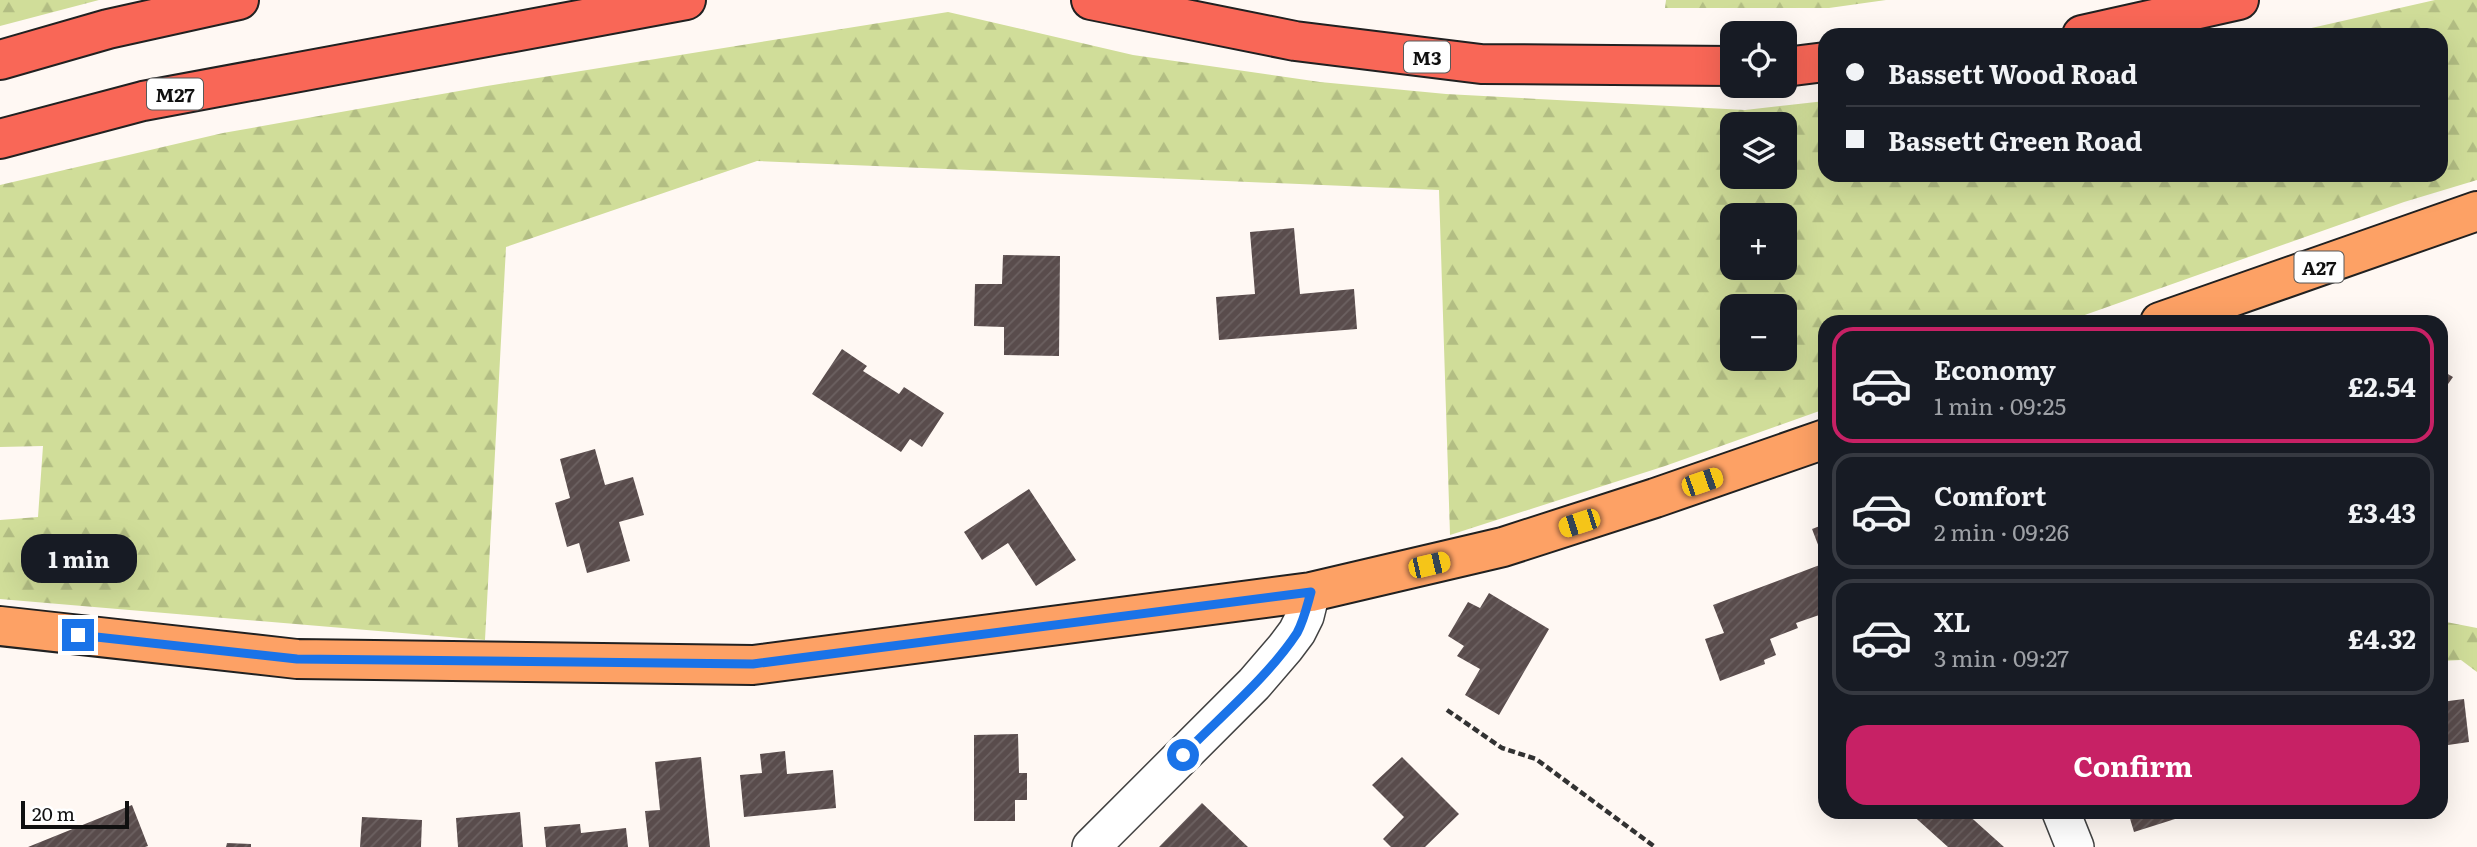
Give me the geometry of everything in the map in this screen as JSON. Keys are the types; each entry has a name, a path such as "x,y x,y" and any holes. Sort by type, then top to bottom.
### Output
{"highway":[{"path":"0,60 108,29 239,0"},
{"name":"M27","path":"0,139 143,100 686,0"},
{"path":"2113,28 2239,0"},
{"name":"M3","path":"1108,4 1295,41 1481,64 1720,66"},
{"path":"1797,66 1818,63"}],"main road":[{"name":"A27","path":"2180,315 2477,211"},
{"path":"0,626 297,659 753,664 1311,592 1503,547 1818,441"}],"street":[{"path":"1091,847 1254,684 1285,648 1301,624 1311,592"},
{"path":"2064,819 2075,847"}],"path":[{"path":"1447,710 1502,748 1536,759 1655,847"}],"green space":[{"path":"0,0 99,0 0,26"},
{"path":"1666,0 1886,0 1829,8 1665,8"},
{"path":"2435,0 2477,0 2477,180 2404,202 2085,315 1818,315 1818,411 1665,466 1450,535 1439,190 757,161 506,247 485,640 0,599 0,520 38,517 43,446 0,447 0,185 223,133 487,86 948,12 1133,55 1320,82 1446,94 1745,110 1818,102 1818,182 2448,182 2448,28 2312,28"},
{"path":"2448,622 2477,628 2477,672 2461,660 2448,661"}],"building":[{"path":"1294,228 1300,294 1354,289 1357,329 1219,340 1216,297 1255,294 1250,232"},
{"path":"1003,255 1060,256 1059,356 1004,355 1004,327 974,326 975,284 1002,284"},
{"path":"842,349 867,366 863,371 899,394 904,387 944,413 922,447 910,439 901,452 812,394"},
{"path":"595,449 605,485 633,477 644,515 619,522 630,561 587,573 579,543 567,547 555,503 570,498 560,459"},
{"path":"1029,489 1076,560 1036,586 1008,543 982,560 964,532"},
{"path":"1818,527 1818,545 1812,529"},
{"path":"1818,566 1818,615 1796,623 1798,628 1770,639 1776,655 1764,660 1765,664 1720,681 1705,639 1724,633 1713,605"},
{"path":"1489,593 1549,629 1499,715 1465,695 1480,669 1457,656 1464,646 1448,636 1468,602 1480,608"},
{"path":"2464,699 2469,742 2448,745 2448,701"},
{"path":"1018,734 1019,773 1027,773 1027,800 1015,800 1015,821 974,821 974,735"},
{"path":"785,751 787,774 833,770 836,808 744,817 740,775 762,773 760,754"},
{"path":"701,757 710,847 649,847 645,811 660,810 655,762"},
{"path":"1402,757 1459,814 1425,847 1391,847 1383,839 1404,817 1372,785"},
{"path":"1202,803 1248,847 1159,847"},
{"path":"132,805 148,846 28,847"},
{"path":"520,812 523,847 458,847 456,818"},
{"path":"362,817 422,820 421,847 360,847"},
{"path":"1917,819 1973,819 2004,847 1948,847"},
{"path":"2130,819 2175,819 2134,832"},
{"path":"580,824 581,833 626,828 628,847 546,847 544,827"},
{"path":"227,843 251,844 251,847 226,847"}],"route":[{"path":"78,635 297,659 753,664 1311,592 1305,616 1285,648 1254,684 1183,755"}]}
